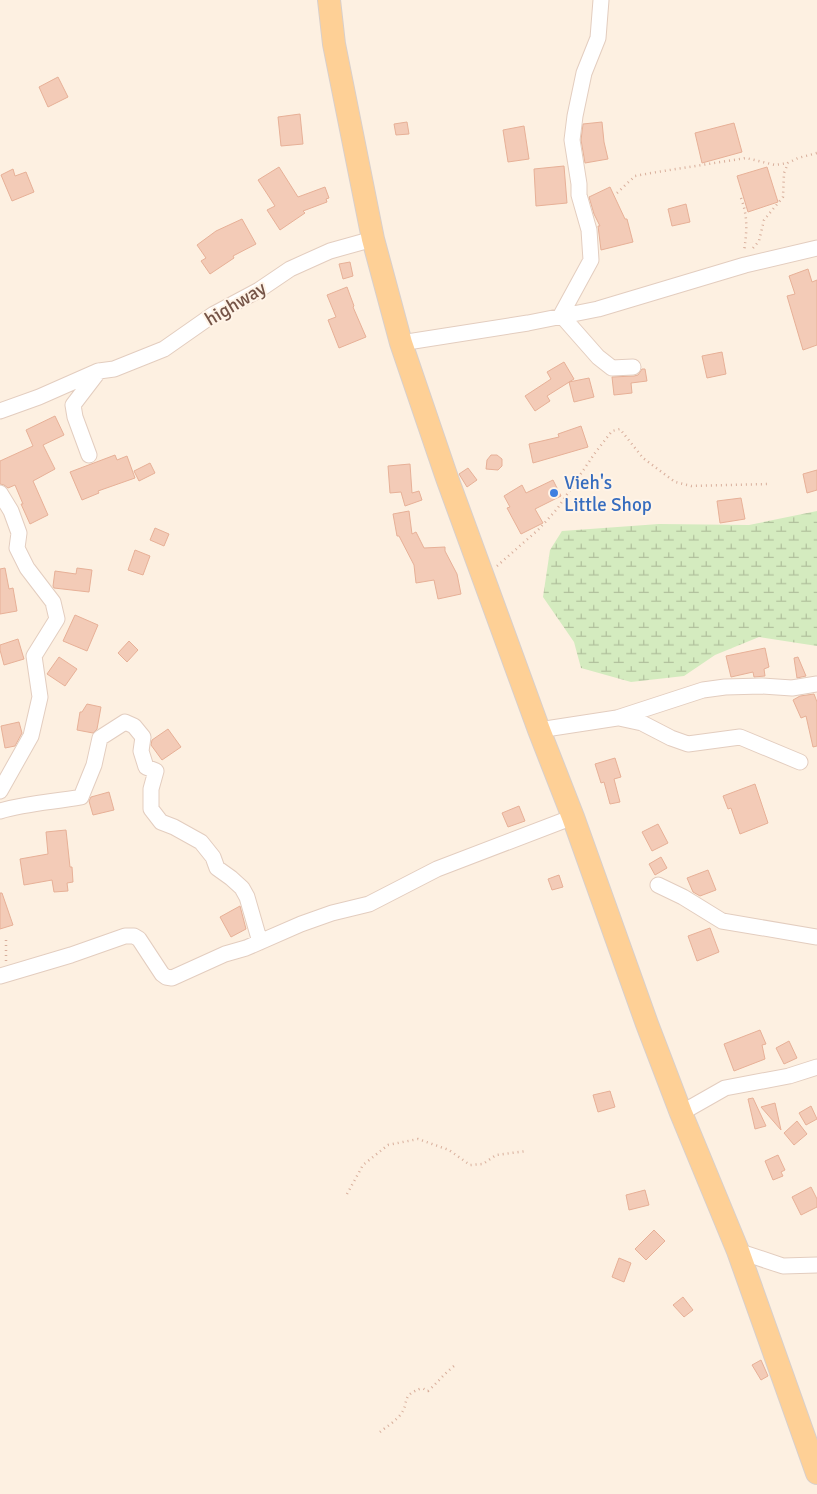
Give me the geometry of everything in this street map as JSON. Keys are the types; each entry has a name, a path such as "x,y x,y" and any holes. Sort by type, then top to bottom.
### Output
{"main road":[{"path":"329,0 334,44 373,238 401,343 447,478 647,1024 681,1113 738,1251 817,1473"}],"street":[{"path":"562,315 591,260 589,230 579,195 572,140 584,73 598,38 601,0"},
{"name":"highway","path":"0,411 39,397 99,371 114,369 164,349 214,314 258,290 290,269 330,251 373,238"},
{"path":"401,343 598,309 744,261 817,248"},
{"path":"562,315 598,357 612,368 633,367"},
{"path":"89,455 75,417 73,405 99,371"},
{"path":"0,493 11,511 18,533 17,548 27,568 53,602 57,619 34,656 40,696 31,736 0,791"},
{"path":"539,730 618,718 703,690 725,687 762,686 792,688 817,684"},
{"path":"618,718 642,723 671,738 688,744 740,738 800,762"},
{"path":"0,811 21,805 81,797 94,765 100,738 125,722 134,726 143,738 141,751 146,768 156,771 151,789 151,809 161,822 174,826 201,842 213,857 217,868 242,888 247,897 260,942"},
{"path":"3,976 125,936 134,936 139,939 162,974 172,978 225,954 246,948 332,913 369,904 437,869 572,817"},
{"path":"658,885 683,897 722,921 817,936"},
{"path":"681,1113 725,1088 789,1076 817,1067"},
{"path":"738,1251 783,1266 817,1265"}],"path":[{"path":"617,193 635,176 746,158 775,165 817,154"},
{"path":"744,261 759,241 764,220 782,197 784,173 788,163"},
{"path":"741,198 746,209 747,219 744,261"},
{"path":"484,577 539,529 557,509 612,431 620,429 643,458 675,482 691,486 767,484"},
{"path":"3,976 6,940"},
{"path":"347,1194 363,1165 388,1146 418,1139 448,1150 470,1165 483,1164 496,1155 527,1151"},
{"path":"380,1432 400,1416 404,1410 405,1400 413,1392 422,1388 428,1391 454,1366"}],"green space":[{"path":"817,511 817,646 759,637 715,655 684,676 631,682 581,668 574,642 543,597 550,550 562,531 659,524 749,525"}],"building":[{"path":"58,77 68,97 48,107 39,87"},
{"path":"300,114 303,144 281,146 278,117"},
{"path":"407,122 409,134 396,135 394,124"},
{"path":"602,122 608,159 585,163 581,140 583,124"},
{"path":"734,123 742,152 702,163 695,133"},
{"path":"524,126 529,159 508,162 503,130"},
{"path":"564,166 567,203 536,206 534,169"},
{"path":"279,167 298,197 325,187 329,198 326,199 327,202 303,211 305,213 280,230 267,210 275,206 258,180"},
{"path":"767,167 778,202 748,212 737,176"},
{"path":"13,169 15,176 26,172 34,192 12,201 1,175"},
{"path":"610,187 625,219 627,219 633,242 601,250 598,226 600,226 589,197"},
{"path":"686,204 690,222 672,226 668,209"},
{"path":"242,219 256,244 233,256 234,258 210,274 201,261 206,258 197,245 216,231"},
{"path":"350,262 353,276 343,279 339,264"},
{"path":"808,269 812,282 817,280 817,345 803,350 787,296 795,294 789,276"},
{"path":"347,287 366,337 339,348 328,320 336,317 327,295"},
{"path":"722,352 726,374 707,378 702,356"},
{"path":"564,362 574,379 547,396 550,401 535,411 525,396 551,379 547,372"},
{"path":"642,369 645,369 647,381 631,383 632,393 614,395 612,377 638,375"},
{"path":"589,378 594,397 574,402 569,382"},
{"path":"55,416 64,435 43,445 55,469 33,481 48,515 30,524 15,485 8,488 0,484 0,461 33,446 26,430"},
{"path":"581,426 588,447 533,463 529,444 559,437 558,434"},
{"path":"115,455 117,460 127,456 135,478 98,491 99,493 82,500 70,472"},
{"path":"491,455 497,455 502,459 502,466 498,470 486,469 487,460"},
{"path":"150,463 155,473 139,481 134,471"},
{"path":"410,464 412,493 419,491 422,500 405,506 401,492 390,493 388,466"},
{"path":"468,468 477,480 467,487 459,474"},
{"path":"817,470 817,490 807,493 803,474"},
{"path":"553,480 561,496 535,509 543,523 521,534 507,508 510,507 504,496 522,485 526,493"},
{"path":"741,498 745,519 720,523 717,501"},
{"path":"409,511 412,534 416,532 424,548 445,547 445,551 457,574 461,594 438,599 434,580 416,583 414,565 399,536 397,536 393,514"},
{"path":"155,528 169,534 164,546 150,540"},
{"path":"135,550 150,556 143,575 128,570"},
{"path":"5,568 9,589 13,588 17,611 0,614 0,569"},
{"path":"77,568 92,570 89,592 54,588 55,571 76,574"},
{"path":"75,615 98,625 87,651 63,641"},
{"path":"18,639 24,659 4,665 0,645"},
{"path":"129,641 138,650 127,662 118,653"},
{"path":"765,648 769,667 764,669 765,676 754,677 753,672 731,677 726,656"},
{"path":"59,657 77,669 65,686 47,674"},
{"path":"798,657 806,676 797,678 794,658"},
{"path":"814,694 817,702 817,746 813,747 806,716 801,718 793,700 800,696"},
{"path":"87,704 101,707 97,729 93,733 77,730 80,712 82,712"},
{"path":"19,722 22,733 15,746 5,748 1,726"},
{"path":"168,729 181,747 162,760 151,745 152,740"},
{"path":"615,758 621,777 614,779 620,802 610,804 604,782 601,783 595,764"},
{"path":"755,784 768,823 740,834 731,808 728,809 723,796"},
{"path":"109,792 114,810 93,815 89,801 91,797"},
{"path":"519,806 525,821 508,827 502,813"},
{"path":"658,824 668,843 652,851 642,832"},
{"path":"66,830 73,882 67,883 68,891 54,892 52,880 24,885 20,859 48,854 46,832"},
{"path":"661,857 667,868 655,875 649,864"},
{"path":"708,870 716,890 700,896 693,892 687,878"},
{"path":"559,875 563,887 552,890 548,879"},
{"path":"0,893 2,893 13,925 0,929"},
{"path":"240,906 246,929 231,937 220,917"},
{"path":"710,928 719,952 697,961 688,936"},
{"path":"760,1030 766,1044 762,1045 765,1059 734,1071 724,1044"},
{"path":"789,1041 797,1058 784,1064 776,1048"},
{"path":"610,1091 615,1107 598,1112 593,1095"},
{"path":"753,1098 766,1126 755,1129 748,1099"},
{"path":"775,1103 781,1130 761,1107"},
{"path":"811,1106 817,1119 806,1125 799,1113"},
{"path":"797,1121 807,1134 794,1145 784,1133"},
{"path":"778,1155 785,1170 781,1172 783,1176 773,1180 765,1161"},
{"path":"811,1187 817,1199 817,1207 801,1215 792,1197"},
{"path":"645,1190 649,1205 629,1210 626,1195"},
{"path":"654,1230 665,1241 646,1260 635,1249"},
{"path":"619,1258 631,1263 624,1282 612,1277"},
{"path":"683,1297 693,1310 684,1317 673,1305"},
{"path":"761,1360 768,1376 761,1380 752,1365"}],"place":[{"name":"Vieh's Little Shop","path":"554,493"}]}
